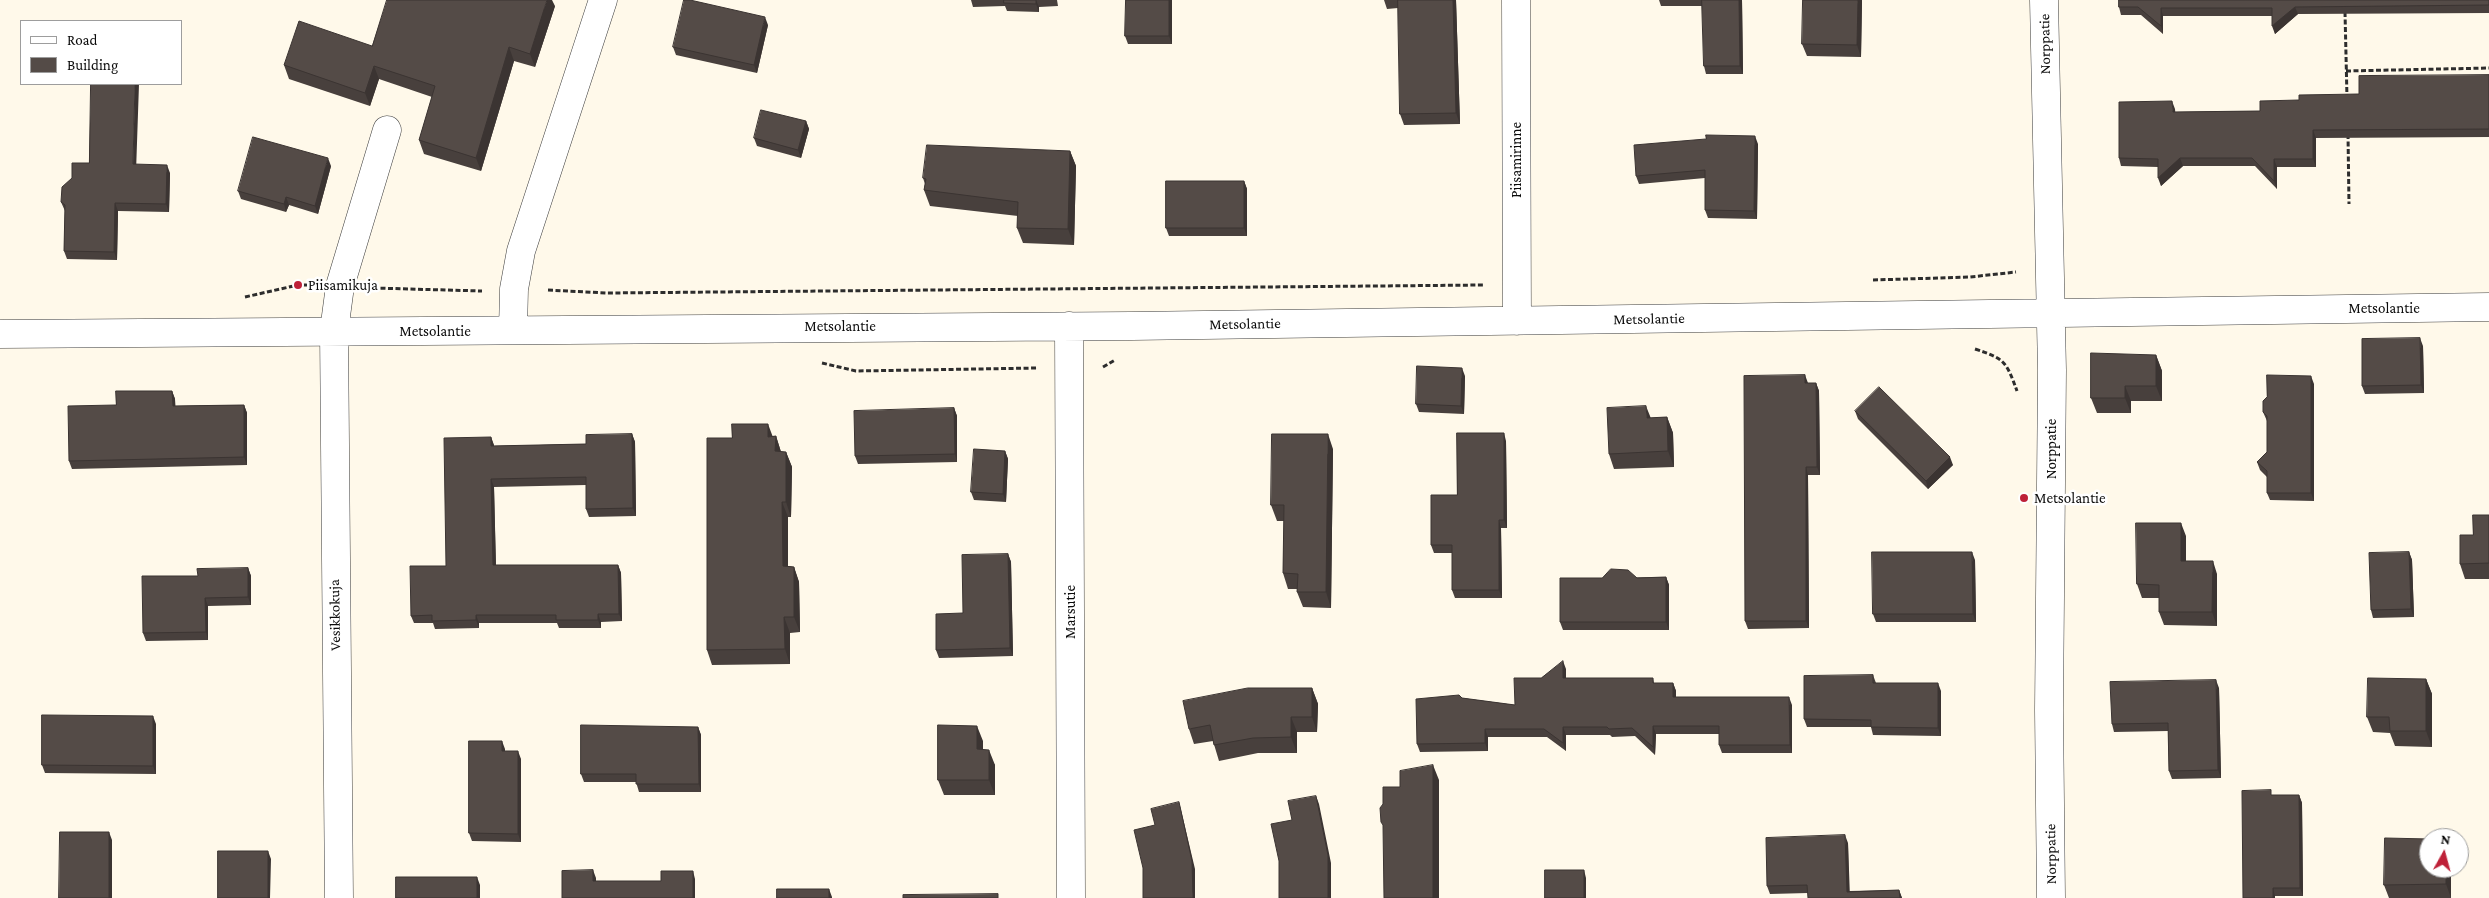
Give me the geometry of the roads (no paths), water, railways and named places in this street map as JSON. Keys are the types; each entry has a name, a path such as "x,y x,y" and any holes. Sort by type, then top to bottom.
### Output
{"street":[{"path":"513,330 514,289 521,251 603,0"},
{"name":"Piisamirinne","path":"1516,0 1517,321"},
{"name":"Norppatie","path":"2044,0 2050,314 2051,898"},
{"name":"Vesikkokuja","path":"339,898 334,331 340,286 387,130"},
{"name":"Metsolantie","path":"0,334 1069,326 2489,307"},
{"name":"Marsutie","path":"1069,326 1071,898"}],"place":[{"name":"Piisamikuja","path":"298,285"},
{"name":"Metsolantie","path":"2024,498"}]}
